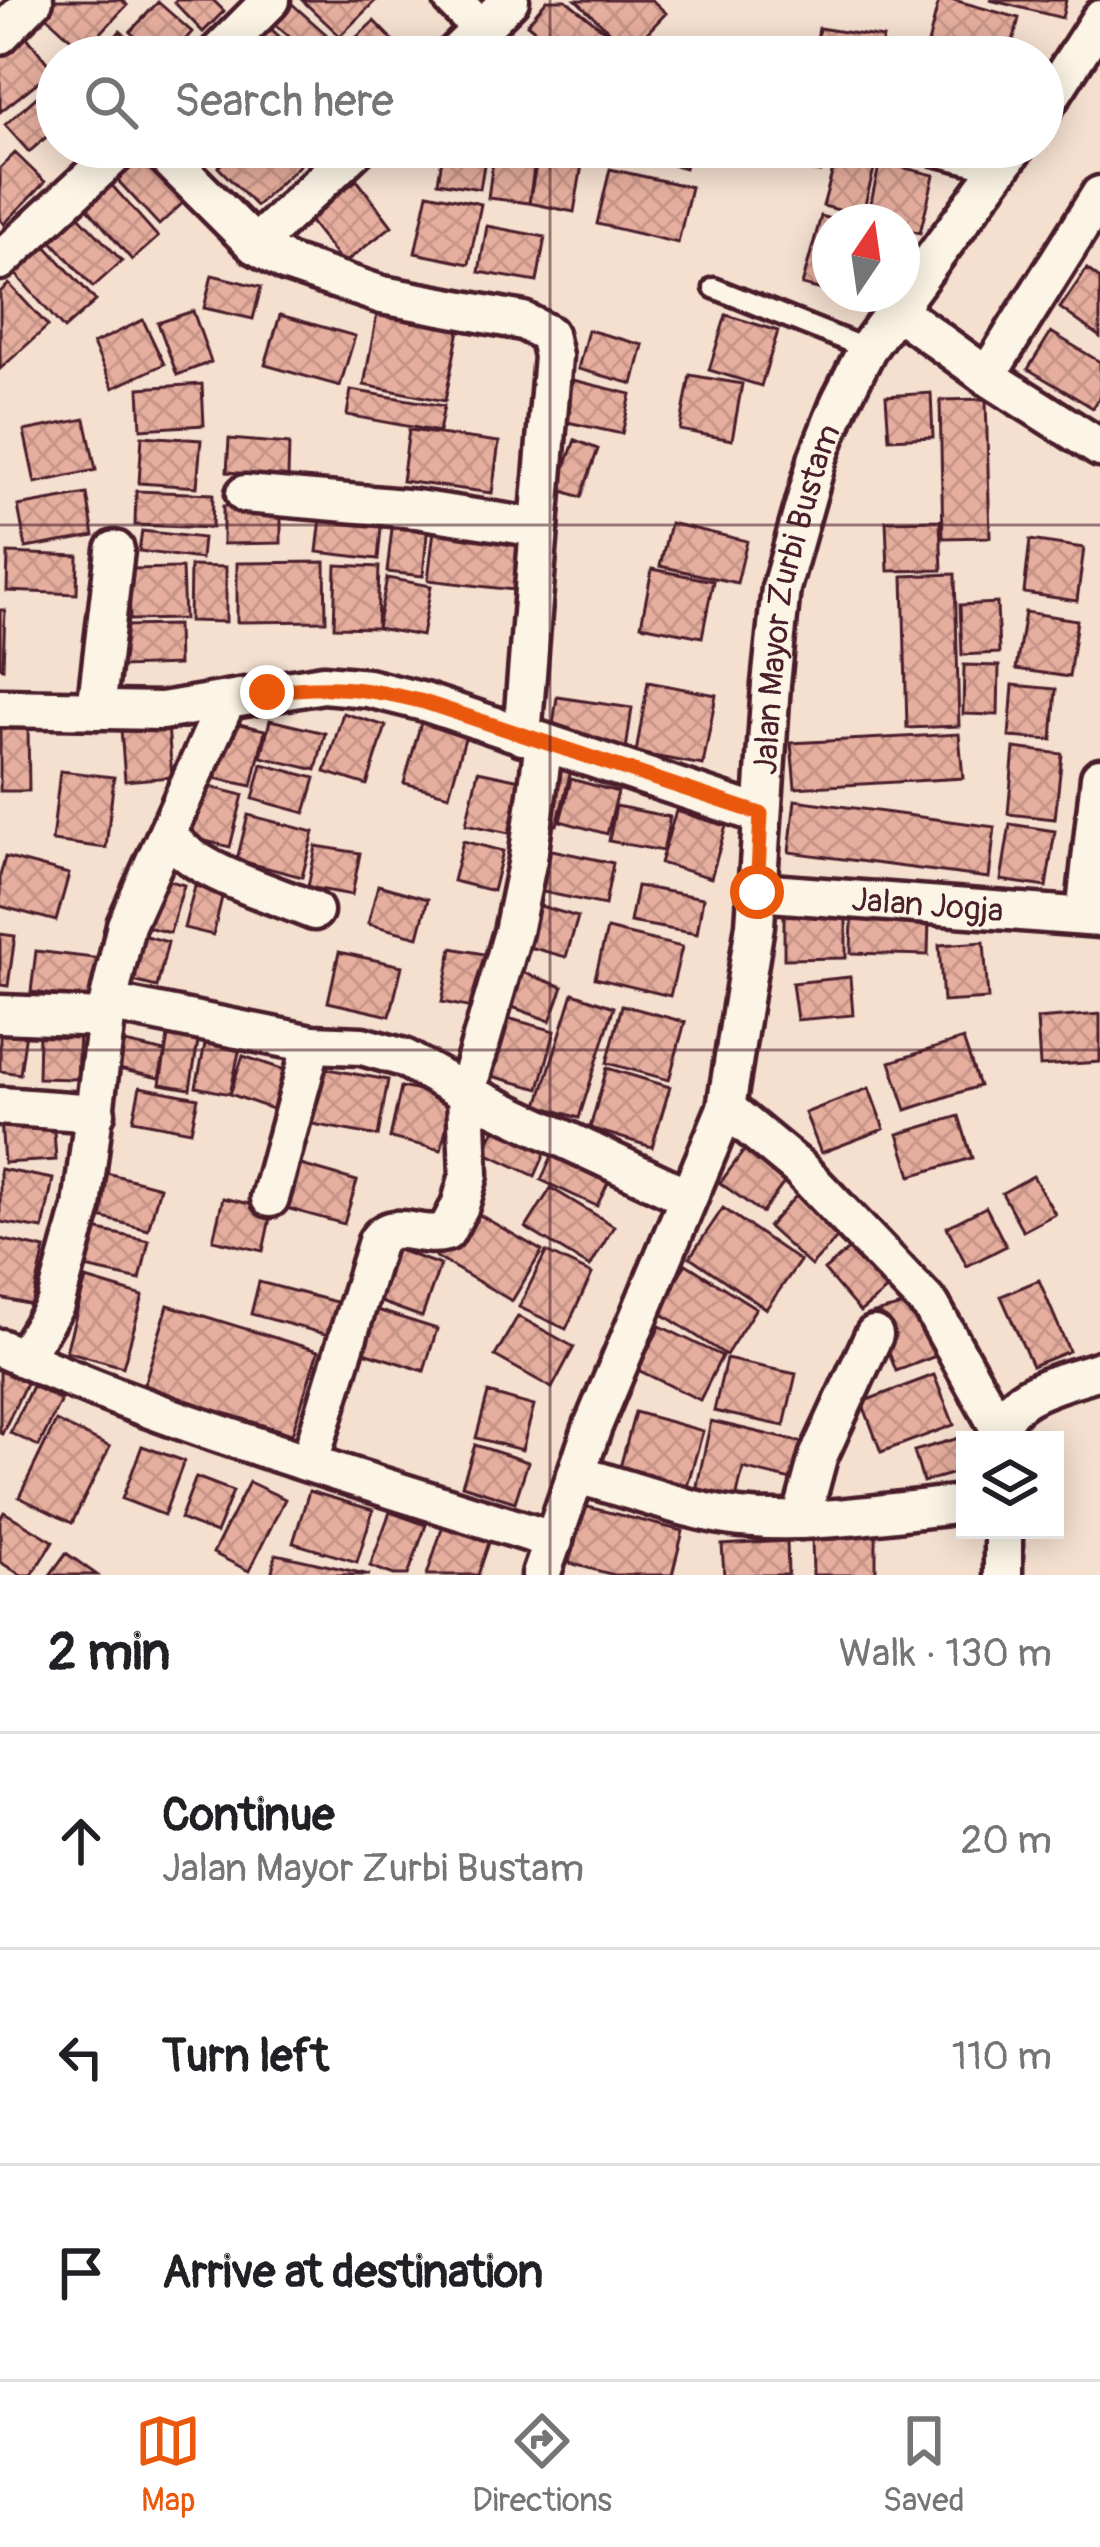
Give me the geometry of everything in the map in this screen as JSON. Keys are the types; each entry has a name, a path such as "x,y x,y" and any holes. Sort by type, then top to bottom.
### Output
{"street":[{"path":"0,35 34,0"},
{"path":"235,36 272,0"},
{"path":"453,0 481,29"},
{"path":"474,36 510,0"},
{"path":"1064,76 1100,20"},
{"path":"0,261 100,168"},
{"path":"178,168 255,245 286,263 382,295 523,321 548,334 554,356 538,528 533,740 516,915 466,1093 469,1175 460,1207 446,1232 426,1236 393,1228 377,1240 310,1461"},
{"path":"255,245 336,168"},
{"name":"Jalan Mayor Zurbi Bustam","path":"920,277 1000,168"},
{"path":"987,376 1100,195"},
{"name":"Jalan Mayor Zurbi Bustam","path":"541,1575 577,1474 726,1108 755,925 782,589 818,457 840,402 895,312"},
{"path":"899,312 987,376 1100,448"},
{"path":"245,494 416,509 538,528"},
{"path":"96,710 115,550"},
{"path":"0,708 162,711 323,685 368,688 761,814"},
{"path":"227,700 126,925 107,1011 82,1207 64,1281 46,1325 12,1353 69,1380 217,1433 554,1540"},
{"path":"1092,917 1100,777"},
{"path":"168,832 174,845 202,863 314,911"},
{"name":"Jalan Jogja","path":"757,892 1092,917"},
{"path":"0,1014 107,1011 313,1044 362,1046 404,1058 466,1093 688,1197"},
{"path":"270,1198 313,1044"},
{"path":"0,1106 96,1113"},
{"path":"726,1108 799,1168 931,1306 997,1431"},
{"path":"800,1520 818,1457 874,1335"},
{"path":"1000,1431 1007,1411 1034,1393 1100,1370"},
{"path":"577,1474 742,1518 800,1520 956,1505"},
{"path":"1003,1539 1003,1575"}],"lane":[{"path":"714,288 868,349"}],"building":[{"path":"54,0 122,0 127,5 98,36 68,36 42,12"},
{"path":"176,0 213,0 224,11 203,32"},
{"path":"302,0 376,0 340,36"},
{"path":"547,0 566,0 611,36 542,36 527,24"},
{"path":"576,0 652,0 666,13 644,36 614,36"},
{"path":"939,0 1019,18 1014,36 930,36"},
{"path":"990,0 1066,0 1062,18"},
{"path":"158,2 192,32 188,36 134,36 130,32"},
{"path":"290,2 326,34 289,36 272,22"},
{"path":"374,21 389,36 358,36"},
{"path":"266,24 279,36 255,36"},
{"path":"819,28 870,36 818,36"},
{"path":"26,36 36,49 36,83 0,112 0,57"},
{"path":"36,98 36,146 29,152 5,125"},
{"path":"15,153 45,182 4,224 0,220 0,168"},
{"path":"117,168 153,168 184,202 159,225 111,173"},
{"path":"219,168 296,168 256,206"},
{"path":"440,168 484,168 480,189 438,182"},
{"path":"492,168 534,168 529,203 488,198"},
{"path":"536,168 581,168 574,212 529,203"},
{"path":"833,168 874,168 865,204 824,204"},
{"path":"879,168 934,175 920,233 920,204 871,204"},
{"path":"610,169 691,187 678,243 597,224"},
{"path":"357,180 392,226 343,264 307,218"},
{"path":"108,181 158,237 132,260 83,203"},
{"path":"428,193 481,204 469,264 415,253"},
{"path":"76,213 122,261 93,287 49,238"},
{"path":"487,226 545,237 537,282 479,272"},
{"path":"44,244 96,301 64,329 13,271"},
{"path":"812,249 812,288 802,285"},
{"path":"1087,269 1100,279 1100,337 1060,308"},
{"path":"212,275 261,287 253,319 204,308"},
{"path":"9,284 48,326 0,369 0,292"},
{"path":"193,311 211,362 177,375 158,323"},
{"path":"377,314 459,330 445,401 364,385"},
{"path":"280,315 355,336 340,386 265,365"},
{"path":"726,315 778,331 761,386 709,370"},
{"path":"143,320 164,364 113,388 93,344"},
{"path":"588,330 643,345 633,384 578,369"},
{"path":"1051,332 1100,362 1100,397 1093,408 1028,369"},
{"path":"690,375 742,384 732,440 680,430"},
{"path":"573,380 631,394 622,434 563,421"},
{"path":"202,384 204,425 141,429 139,388"},
{"path":"351,390 444,406 439,432 347,415"},
{"path":"931,393 933,437 889,439 886,396"},
{"path":"986,399 990,537 943,538 940,400"},
{"path":"85,419 96,470 35,483 24,431"},
{"path":"409,430 499,442 492,493 402,481"},
{"path":"142,436 201,440 197,487 139,483"},
{"path":"229,439 289,444 288,477 227,472"},
{"path":"575,440 598,449 581,497 557,489"},
{"path":"136,491 213,494 212,528 135,525"},
{"path":"87,494 94,536 26,548 18,506"},
{"path":"223,506 281,506 281,543 223,544"},
{"path":"322,509 382,517 378,559 317,552"},
{"path":"393,520 428,524 423,576 387,572"},
{"path":"940,520 942,570 888,571 886,521"},
{"path":"670,523 747,541 737,583 660,566"},
{"path":"434,530 520,540 514,590 428,580"},
{"path":"142,531 203,538 201,559 139,551"},
{"path":"1030,540 1084,548 1077,601 1024,593"},
{"path":"8,553 78,556 77,594 7,591"},
{"path":"325,562 326,621 237,622 237,563"},
{"path":"336,565 379,567 377,628 334,627"},
{"path":"190,566 226,567 226,622 189,621"},
{"path":"182,568 184,619 130,620 129,569"},
{"path":"652,569 713,581 702,637 641,625"},
{"path":"955,574 959,726 907,728 903,576"},
{"path":"387,578 431,586 422,636 377,628"},
{"path":"997,603 999,653 962,655 960,605"},
{"path":"0,610 5,610 3,668 0,667"},
{"path":"1025,612 1077,620 1069,677 1016,669"},
{"path":"177,625 178,665 122,667 121,626"},
{"path":"964,665 999,666 998,715 963,714"},
{"path":"648,682 716,695 703,765 636,753"},
{"path":"1013,685 1056,689 1052,740 1009,737"},
{"path":"557,697 632,708 626,750 551,739"},
{"path":"343,713 386,726 367,785 325,772"},
{"path":"422,719 467,731 449,795 404,783"},
{"path":"222,720 265,730 252,786 209,777"},
{"path":"270,720 325,733 316,770 261,757"},
{"path":"0,725 28,725 29,791 0,791"},
{"path":"168,725 172,777 125,781 121,729"},
{"path":"959,734 963,778 795,788 791,743"},
{"path":"1014,748 1062,754 1055,819 1008,814"},
{"path":"262,764 315,778 305,813 253,799"},
{"path":"547,764 571,771 557,825 533,819"},
{"path":"60,771 114,777 106,848 52,841"},
{"path":"478,771 520,780 509,833 466,824"},
{"path":"571,779 618,792 607,834 560,821"},
{"path":"202,785 243,795 230,847 189,837"},
{"path":"795,800 995,827 989,878 789,852"},
{"path":"616,806 670,817 663,851 609,841"},
{"path":"676,811 726,826 711,878 660,863"},
{"path":"248,815 314,832 302,877 237,860"},
{"path":"1010,824 1055,831 1046,887 1001,880"},
{"path":"463,841 503,851 493,891 453,881"},
{"path":"316,846 360,853 352,895 308,887"},
{"path":"538,847 613,863 605,905 529,889"},
{"path":"5,857 69,874 56,921 0,906"},
{"path":"153,876 184,885 170,933 139,925"},
{"path":"378,885 428,899 418,937 368,924"},
{"path":"195,886 223,893 213,935 184,928"},
{"path":"637,886 703,898 697,934 630,922"},
{"path":"530,903 578,917 566,957 518,944"},
{"path":"846,913 846,958 784,959 784,914"},
{"path":"852,917 929,919 928,955 851,953"},
{"path":"607,929 682,947 670,996 595,978"},
{"path":"135,933 168,942 157,987 124,979"},
{"path":"0,934 15,936 8,986 0,985"},
{"path":"984,942 988,999 943,1002 939,945"},
{"path":"452,948 494,956 483,1010 442,1002"},
{"path":"36,951 102,959 97,1000 31,992"},
{"path":"339,952 402,966 390,1016 328,1002"},
{"path":"519,971 563,987 550,1021 507,1005"},
{"path":"850,977 853,1015 797,1020 792,983"},
{"path":"573,993 614,1007 579,1118 538,1105"},
{"path":"622,1005 685,1022 669,1080 607,1063"},
{"path":"1100,1014 1100,1062 1040,1066 1037,1019"},
{"path":"504,1017 555,1031 539,1089 488,1075"},
{"path":"0,1022 27,1025 20,1074 0,1071"},
{"path":"170,1025 200,1030 190,1089 160,1084"},
{"path":"39,1030 79,1031 77,1079 38,1078"},
{"path":"208,1030 242,1038 230,1094 196,1087"},
{"path":"963,1039 979,1086 906,1110 890,1062"},
{"path":"125,1043 165,1052 159,1078 119,1069"},
{"path":"243,1056 288,1071 275,1110 230,1094"},
{"path":"317,1067 388,1080 378,1136 307,1123"},
{"path":"607,1068 670,1087 652,1147 590,1128"},
{"path":"140,1087 198,1098 191,1131 133,1120"},
{"path":"401,1087 453,1098 441,1150 390,1138"},
{"path":"869,1088 884,1129 821,1153 805,1113"},
{"path":"53,1116 56,1160 4,1163 1,1120"},
{"path":"501,1116 551,1140 535,1176 484,1152"},
{"path":"959,1116 972,1158 911,1176 898,1134"},
{"path":"559,1141 615,1168 597,1206 541,1180"},
{"path":"751,1141 792,1172 762,1213 720,1183"},
{"path":"294,1163 357,1181 344,1224 282,1207"},
{"path":"0,1169 53,1179 43,1229 0,1222"},
{"path":"103,1172 160,1187 148,1230 92,1215"},
{"path":"1033,1176 1055,1214 1023,1231 1002,1193"},
{"path":"805,1186 849,1225 811,1266 768,1227"},
{"path":"551,1188 614,1226 590,1267 526,1228"},
{"path":"223,1198 272,1209 263,1251 213,1240"},
{"path":"466,1207 542,1251 512,1301 436,1257"},
{"path":"986,1207 1006,1246 967,1266 947,1227"},
{"path":"723,1208 800,1261 766,1309 690,1257"},
{"path":"90,1228 149,1241 140,1280 81,1267"},
{"path":"0,1239 45,1249 32,1305 0,1298"},
{"path":"858,1242 894,1284 860,1312 824,1270"},
{"path":"390,1247 440,1265 422,1317 372,1299"},
{"path":"546,1252 592,1274 566,1329 519,1307"},
{"path":"686,1264 756,1308 726,1355 656,1310"},
{"path":"86,1279 143,1296 123,1367 66,1351"},
{"path":"1039,1280 1069,1351 1032,1366 1001,1296"},
{"path":"259,1282 340,1303 332,1336 251,1314"},
{"path":"915,1303 944,1353 896,1371 874,1313"},
{"path":"168,1305 318,1351 292,1434 143,1388"},
{"path":"377,1310 437,1329 424,1371 364,1352"},
{"path":"518,1316 574,1347 552,1388 495,1356"},
{"path":"660,1326 722,1356 700,1400 638,1370"},
{"path":"726,1359 796,1374 784,1426 714,1411"},
{"path":"0,1366 28,1379 2,1434 0,1433"},
{"path":"934,1375 954,1425 881,1452 862,1402"},
{"path":"32,1386 61,1400 39,1446 10,1433"},
{"path":"488,1393 534,1406 522,1450 476,1438"},
{"path":"635,1412 703,1431 686,1490 619,1471"},
{"path":"56,1421 110,1447 72,1523 19,1497"},
{"path":"711,1421 808,1444 799,1482 743,1468 735,1504 695,1495"},
{"path":"956,1439 956,1473 923,1482 914,1451"},
{"path":"475,1445 528,1462 515,1502 462,1485"},
{"path":"142,1446 184,1461 164,1515 122,1499"},
{"path":"196,1477 233,1491 216,1533 180,1519"},
{"path":"249,1482 285,1499 249,1571 213,1553"},
{"path":"309,1491 373,1510 357,1562 293,1543"},
{"path":"584,1506 683,1531 672,1575 614,1575 569,1563"},
{"path":"4,1512 53,1541 32,1575 21,1575 0,1562"},
{"path":"390,1512 426,1525 408,1575 370,1566"},
{"path":"445,1519 492,1534 478,1575 427,1575"},
{"path":"876,1535 876,1575 813,1575 812,1537"},
{"path":"787,1541 788,1575 724,1575 722,1545"},
{"path":"66,1553 97,1575 50,1575"},
{"path":"276,1554 370,1575 271,1575"}],"route":[{"path":"267,692 323,685 368,688 424,702 761,814 757,892"}]}
